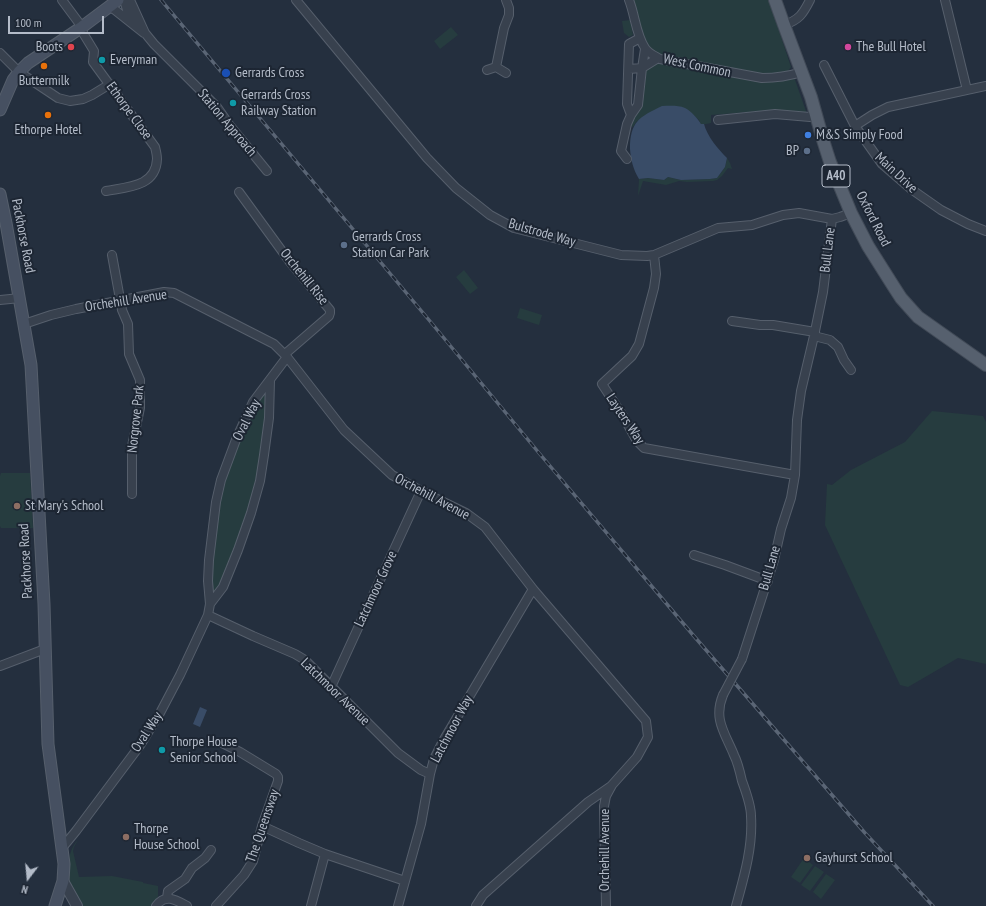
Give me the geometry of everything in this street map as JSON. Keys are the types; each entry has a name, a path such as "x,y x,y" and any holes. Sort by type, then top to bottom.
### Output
{"main road":[{"path":"0,110 13,80 28,63 81,28 118,0"},
{"name":"Oxford Road","path":"776,0 802,72 830,162 851,213 868,246 901,298 918,317 986,365"},
{"name":"Packhorse Road","path":"0,194 31,365 44,604 48,744 64,864 63,881 55,906"}],"street":[{"name":"Ethorpe Close","path":"62,0 81,28 94,51 93,62 155,147 157,159 154,170 145,182 134,186 106,191"},
{"path":"124,0 130,16 145,33"},
{"name":"Station Approach","path":"130,0 145,33 217,107 231,128 267,170"},
{"name":"Bulstrode Way","path":"296,0 427,158 456,188 490,215 514,228 621,255 647,256 654,255 718,228 752,225 783,215 799,213 832,219 851,213"},
{"path":"496,67 504,28 509,15 510,8 506,0"},
{"name":"West Common","path":"629,0 640,38 645,48 651,54 665,61 762,78 789,76 802,72"},
{"path":"784,25 793,22 800,17 810,0"},
{"path":"946,0 967,90"},
{"path":"109,7 145,33"},
{"path":"631,115 628,104 629,44 640,38"},
{"path":"627,159 621,151 627,124 638,105 645,48"},
{"path":"1,55 19,72 58,98 70,101 83,99 110,84"},
{"path":"629,69 642,68 658,58"},
{"name":"Main Drive","path":"824,65 855,126 882,164 911,189 941,210 968,224 986,231"},
{"path":"487,70 496,67 506,73"},
{"path":"629,86 640,86"},
{"path":"855,126 888,107 986,86"},
{"path":"718,120 775,114 810,117 816,115"},
{"name":"Orchehill Rise","path":"240,192 290,262 330,310 329,316 286,355"},
{"name":"Bull Lane","path":"736,906 748,863 751,815 749,802 735,756 724,734 719,716 719,709 723,695 742,659 768,581 780,529 791,498 795,475 797,420 801,391 823,292 832,219"},
{"name":"Norgrove Park","path":"112,255 122,310 128,324 129,354 140,380 140,408 132,446 132,494"},
{"name":"Layters Way","path":"654,255 656,274 654,288 639,344 632,356 602,384 637,441 644,448 795,475"},
{"name":"Orchehill Avenue","path":"24,324 76,309 164,292 174,293 274,344 286,355 344,430 392,476 466,513 485,527 533,589 646,720 648,738 637,757 612,785 606,796 604,806 606,906"},
{"path":"0,300 20,298"},
{"path":"732,321 760,325 773,325 814,334 830,340 838,347 850,370"},
{"name":"Oval Way","path":"62,848 140,744 160,713 180,675 208,615 210,604 208,581 209,560 216,502 221,480 237,437 253,402 270,380 286,355"},
{"name":"Oval Way","path":"210,604 223,587 251,513 260,481 269,418 270,380"},
{"name":"Latchmoor Grove","path":"331,687 421,491"},
{"path":"694,555 768,581"},
{"name":"Latchmoor Way","path":"398,906 421,824 434,759 443,741 533,589"},
{"name":"Latchmoor Avenue","path":"208,615 295,654 305,660 398,753 421,770 430,774"},
{"path":"0,666 45,649"},
{"name":"The Queensway","path":"216,906 244,875 253,861 262,826 278,780 276,774 222,743"},
{"path":"476,906 483,894 588,802 612,785"},
{"path":"588,802 604,806"},
{"path":"262,826 325,854 405,881"},
{"path":"167,898 168,891 185,878 192,868 205,858 211,850"},
{"path":"311,906 325,854"},
{"path":"63,881 77,906"},
{"path":"156,906 159,902 167,898 177,900 187,906"}],"green space":[{"path":"630,0 769,0 791,67 788,71 783,73 762,75 663,57 651,50 642,37"},
{"path":"630,20 633,35 629,37 624,33 622,21"},
{"path":"451,27 458,35 440,49 434,41"},
{"path":"660,62 794,77 807,114 773,110 711,115 711,123 701,125 699,120 693,115 637,121 633,127 630,126 645,71"},
{"path":"727,158 732,169 728,168 717,180 687,182 679,181 666,185 643,181 638,196 639,179 648,178 664,180 668,177 681,180 717,178 725,167"},
{"path":"464,270 478,288 470,294 456,277"},
{"path":"520,308 542,315 539,325 517,318"},
{"path":"264,393 267,395 263,438 254,489 235,547 224,576 215,592 212,591 211,563 217,514 227,472 248,418"},
{"path":"932,411 983,416 986,422 986,664 958,658 908,687 900,685 825,525 827,484 832,485 851,470 905,442"},
{"path":"1,473 30,473 33,528 1,528"},
{"path":"78,840 73,851 79,877 112,876 158,886 158,896 154,906 81,906 72,889 69,877 71,851"},
{"path":"804,858 813,865 800,883 791,877"},
{"path":"815,866 824,872 810,891 801,885"},
{"path":"826,874 835,880 821,899 813,892"}],"water":[{"path":"662,106 676,106 685,108 694,115 701,124 704,124 710,138 727,158 725,167 717,178 681,180 668,177 664,180 648,178 639,179 631,157 630,140 632,132 634,126 642,117"},
{"path":"200,707 207,710 200,727 193,724"}],"railway":[{"path":"161,0 693,635 865,833 933,906"}],"place":[{"name":"Boots","path":"71,47"},
{"name":"The Bull Hotel","path":"848,47"},
{"name":"Everyman","path":"102,60"},
{"name":"Buttermilk","path":"44,66"},
{"name":"Gerrards Cross","path":"226,73"},
{"name":"Gerrards Cross Railway Station","path":"233,103"},
{"name":"Ethorpe Hotel","path":"48,115"},
{"name":"M&S Simply Food","path":"808,135"},
{"name":"BP","path":"807,151"},
{"name":"Gerrards Cross Station Car Park","path":"344,245"},
{"name":"St Mary's School","path":"17,506"},
{"name":"Thorpe House Senior School","path":"162,750"},
{"name":"Thorpe House School","path":"126,837"},
{"name":"Gayhurst School","path":"807,858"}]}
